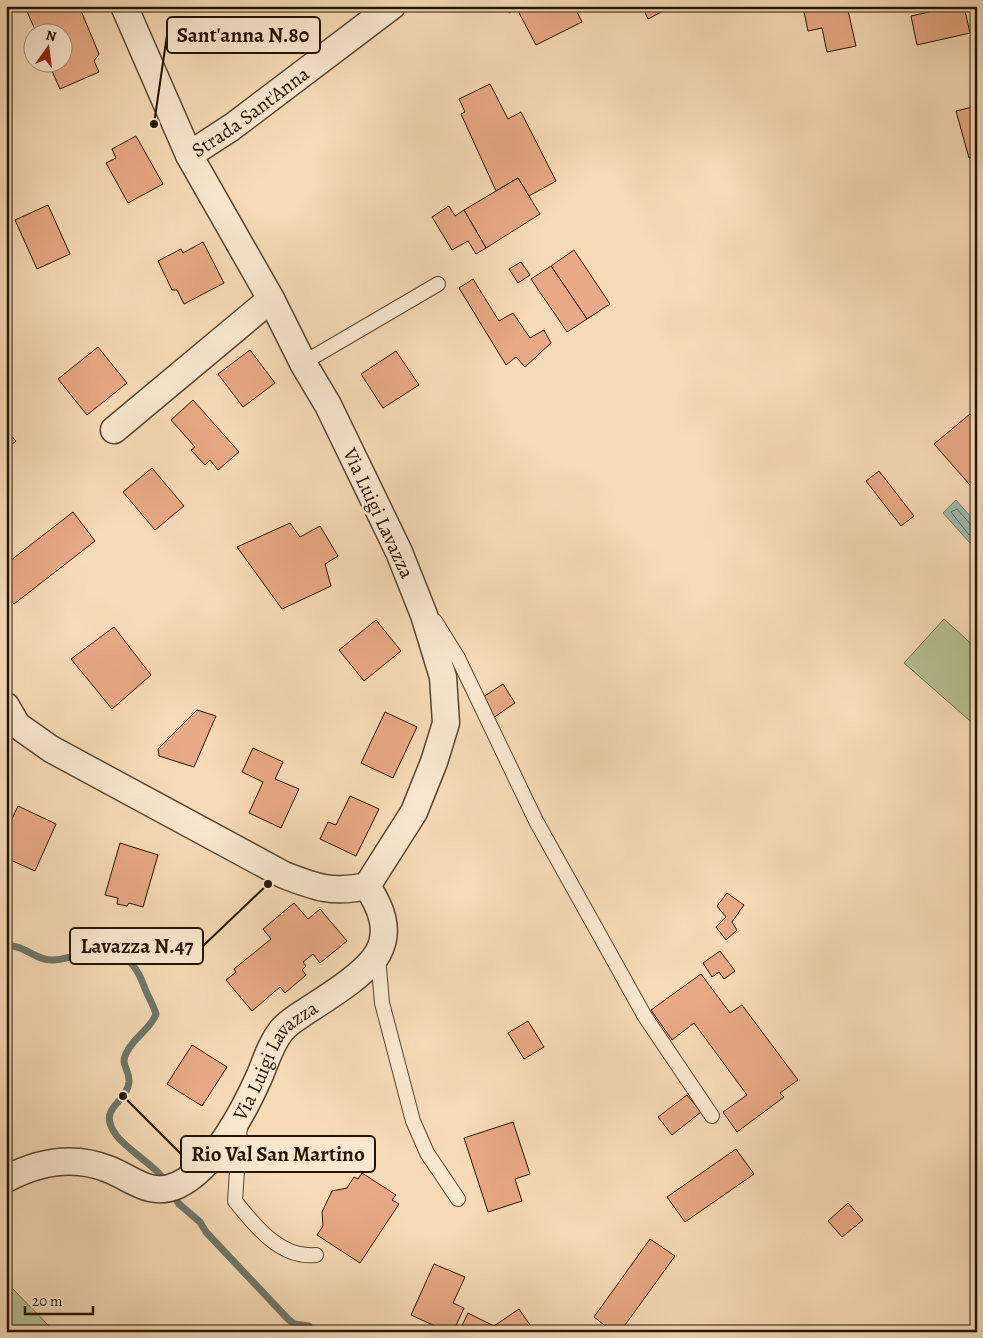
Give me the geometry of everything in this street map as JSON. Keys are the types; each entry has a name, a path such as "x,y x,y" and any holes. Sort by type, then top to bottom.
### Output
{"street":[{"name":"Strada Sant'Anna","path":"124,6 189,155 232,126 392,6"},
{"name":"Via Luigi Lavazza","path":"6,1179 39,1165 73,1161 108,1169 147,1189 169,1188 188,1180 207,1162 240,1116 271,1047 282,1030 362,971 378,953 384,930 383,917 377,901 367,886 414,812 434,762 446,723 443,677 424,615 399,552 328,405 303,363 271,299 189,155"},
{"path":"114,430 271,299"},
{"path":"6,706 17,725 51,749 284,875 320,889 347,891 367,886"}],"lane":[{"path":"303,363 438,284"},
{"path":"410,580 458,658 536,821 640,1007 712,1116"},
{"path":"378,953 382,1003 413,1121 427,1153 458,1199"},
{"path":"240,1116 235,1201 249,1219 284,1249 305,1256 316,1255"}],"green space":[{"path":"944,619 977,649 977,727 904,663"},
{"path":"6,1282 55,1332 6,1332"}],"water":[{"path":"956,500 977,524 977,537 970,543 943,513"}],"building":[{"path":"79,6 99,54 94,61 99,72 60,89 52,72 72,72 72,22 32,22 25,7"},
{"path":"506,6 574,6 582,22 536,45 517,9 509,13"},
{"path":"642,6 673,6 648,19"},
{"path":"823,6 847,6 856,46 827,52 822,28 808,31 804,12"},
{"path":"928,6 964,6 970,33 917,45 911,16 929,12"},
{"path":"490,84 508,119 521,112 556,181 529,196 518,178 496,191 461,114 465,112 459,99"},
{"path":"977,106 977,156 969,158 956,111"},
{"path":"6,115 12,128 6,130"},
{"path":"136,136 163,184 128,203 106,163 116,158 112,149"},
{"path":"518,178 540,214 486,248 464,210"},
{"path":"48,205 70,254 37,269 15,220"},
{"path":"449,206 455,216 464,210 486,248 476,254 468,241 452,250 432,217"},
{"path":"203,242 224,283 184,304 177,290 172,290 158,261 181,249 183,253"},
{"path":"574,250 610,304 587,319 551,266"},
{"path":"521,262 530,275 518,283 509,269"},
{"path":"551,266 587,319 567,332 531,279"},
{"path":"473,279 499,321 513,313 530,338 544,330 551,343 525,367 516,357 506,365 459,288"},
{"path":"98,347 127,383 87,415 58,379"},
{"path":"250,350 275,383 243,407 218,374"},
{"path":"396,351 419,385 383,408 361,374"},
{"path":"193,400 239,452 218,470 210,460 205,465 191,450 195,447 171,420"},
{"path":"970,414 977,422 977,493 934,444"},
{"path":"6,430 16,441 6,449"},
{"path":"152,468 184,506 155,530 123,492"},
{"path":"879,471 914,516 901,526 866,481"},
{"path":"73,512 95,541 14,604 6,595 6,581 10,578 6,574 6,564"},
{"path":"290,523 300,537 320,526 338,556 325,564 331,586 282,609 237,547"},
{"path":"376,620 401,651 364,681 339,650"},
{"path":"114,627 151,675 112,709 71,659"},
{"path":"503,684 515,703 493,718 480,699"},
{"path":"197,710 216,716 194,767 159,756 158,749"},
{"path":"385,712 417,727 393,778 361,763"},
{"path":"253,748 283,762 275,779 299,789 281,828 249,813 263,782 242,772"},
{"path":"350,796 379,809 356,856 320,839 328,822 336,825"},
{"path":"18,806 56,824 35,871 6,858 6,831"},
{"path":"120,843 158,855 143,907 129,903 127,906 117,904 118,898 105,895"},
{"path":"727,893 744,905 732,922 737,930 726,940 716,927 726,917 717,906"},
{"path":"294,903 308,919 320,909 347,941 320,963 313,954 303,962 306,966 302,970 306,975 285,993 280,987 252,1011 226,980 236,972 234,969 271,939 263,929"},
{"path":"720,951 735,971 724,979 719,972 712,977 703,963"},
{"path":"701,974 730,1013 742,1005 798,1080 780,1093 784,1097 737,1132 723,1112 747,1095 694,1023 672,1040 651,1010"},
{"path":"528,1021 544,1047 524,1059 508,1033"},
{"path":"192,1045 227,1067 202,1106 167,1084"},
{"path":"687,1095 701,1112 672,1135 658,1117"},
{"path":"513,1122 530,1174 515,1179 522,1201 488,1212 464,1138"},
{"path":"736,1149 754,1174 685,1222 667,1197"},
{"path":"362,1173 396,1195 392,1200 399,1204 360,1263 317,1235 323,1226 322,1212 332,1191 347,1188 354,1177 358,1179"},
{"path":"848,1203 863,1220 842,1237 828,1221"},
{"path":"650,1239 675,1256 620,1332 613,1332 594,1317"},
{"path":"434,1264 465,1277 453,1303 464,1308 453,1332 448,1332 411,1315"},
{"path":"519,1309 535,1332 459,1332 468,1313 494,1326"}],"waterway":[{"path":"6,946 19,947 47,960 110,953 126,958 133,965 139,974 156,1014 125,1055 124,1063 129,1082 127,1089 114,1106 109,1118 111,1126 121,1141 156,1171 166,1183"},
{"path":"171,1192 179,1204 200,1222 206,1232 287,1318 294,1324 309,1326 311,1332"}],"place":[{"name":"Sant'anna N.80","path":"154,124"},
{"name":"Lavazza N.47","path":"268,884"},
{"name":"Rio Val San Martino","path":"123,1096"}]}
